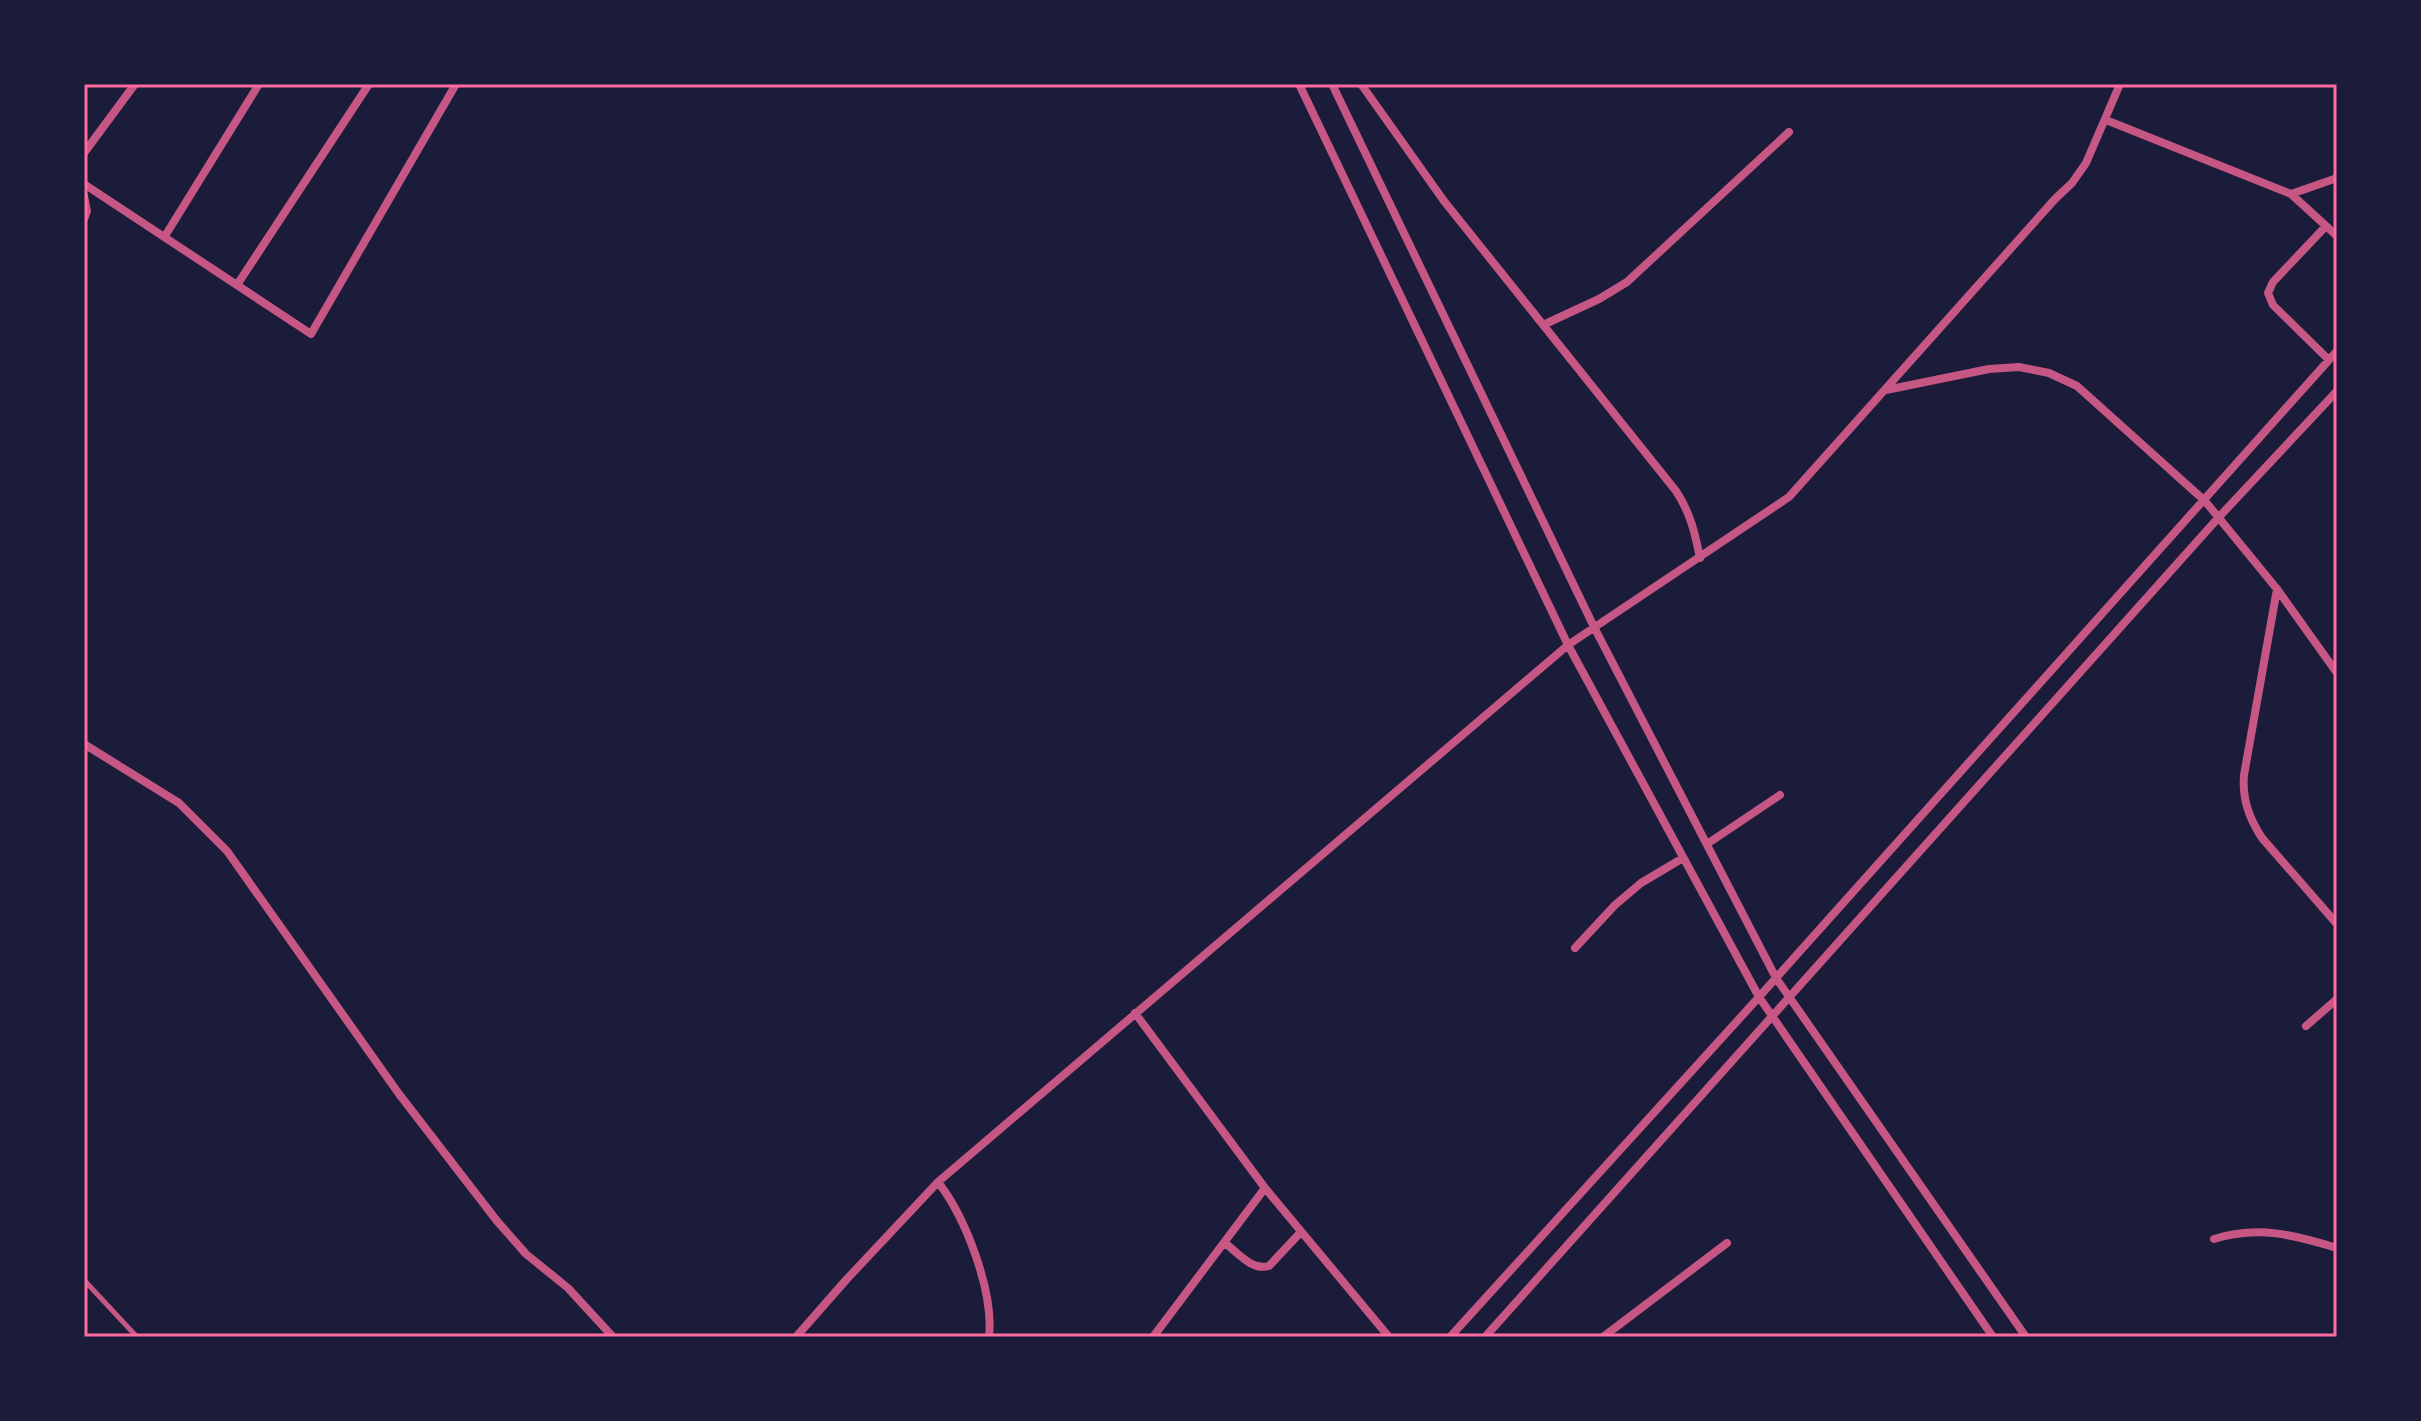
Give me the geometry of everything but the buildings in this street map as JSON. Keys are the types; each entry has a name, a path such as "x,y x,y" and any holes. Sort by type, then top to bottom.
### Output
{"street":[{"path":"84,153 135,84"},
{"path":"165,236 259,84"},
{"path":"237,285 369,84"},
{"path":"84,184 311,334 456,84"},
{"path":"1299,84 1568,645 1759,997 1993,1337"},
{"path":"1332,84 1594,627 1776,978 2026,1337"},
{"path":"1361,84 1444,201 1676,491 1686,506 1700,558"},
{"path":"796,1337 938,1182 1568,645 1789,497 2072,183 2086,163 2120,84"},
{"path":"2106,120 2291,194 2337,236"},
{"path":"1543,325 1613,291 1639,272 1789,132"},
{"path":"2291,194 2337,178"},
{"path":"84,196 87,211 84,219"},
{"path":"2326,226 2273,282 2268,293 2273,305 2329,360"},
{"path":"1450,1337 2337,351"},
{"path":"1885,390 1989,369 2019,367 2049,373 2077,386 2205,501 2277,589 2337,673"},
{"path":"1485,1337 2219,517 2337,391"},
{"path":"2277,589 2244,775 2244,799 2253,825 2262,838 2337,924"},
{"path":"84,744 179,803 227,851 399,1094 497,1221 526,1254 568,1288 613,1337"},
{"path":"1707,844 1780,795"},
{"path":"1575,948 1641,883 1683,858"},
{"path":"2306,1026 2337,999"},
{"path":"1135,1013 1300,1233 1389,1337"},
{"path":"938,1182 952,1200 964,1224 988,1299 991,1319 989,1337"},
{"path":"1153,1337 1265,1188"},
{"path":"2214,1239 2243,1232 2280,1232 2337,1248"},
{"path":"1225,1243 1256,1267 1262,1268 1269,1266 1300,1233"},
{"path":"1603,1337 1727,1243"}],"lane":[{"path":"84,1280 137,1337"}]}
